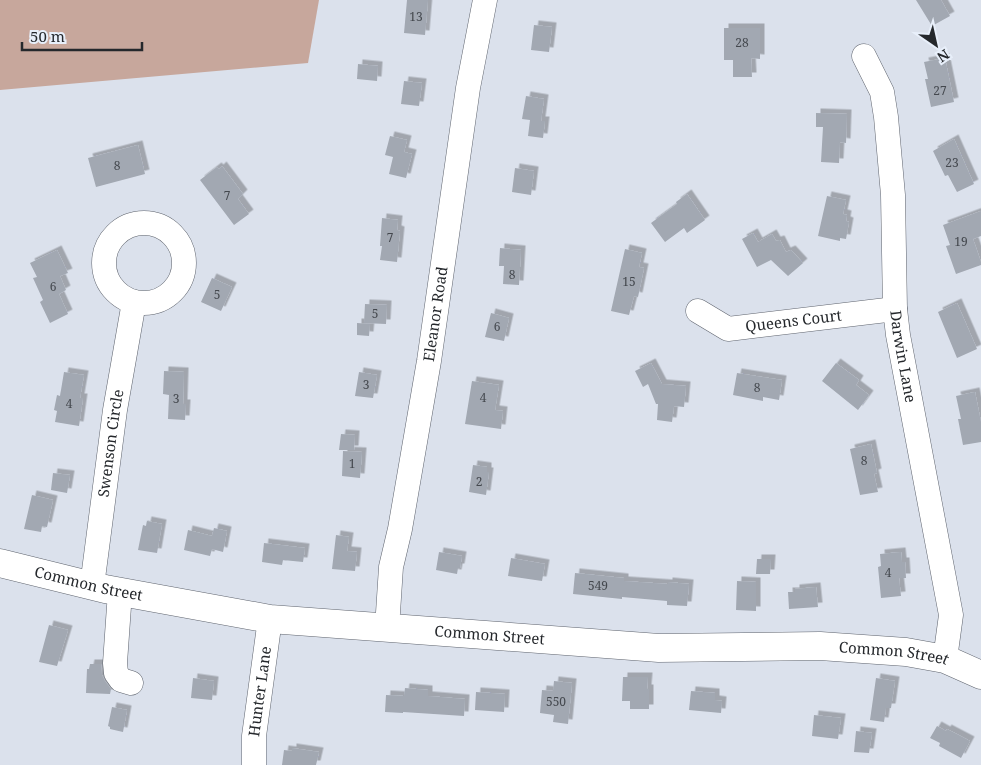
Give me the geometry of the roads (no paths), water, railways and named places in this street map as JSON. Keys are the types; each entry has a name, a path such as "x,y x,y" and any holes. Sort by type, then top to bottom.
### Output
{"main road":[{"name":"Common Street","path":"0,563 120,592 270,619 659,648 820,646 906,652 945,659 981,676"}],"street":[{"name":"Eleanor Road","path":"388,628 391,566 400,529 427,370 468,88 485,0"},
{"name":"Darwin Lane","path":"864,56 882,92 886,117 893,195 895,309 898,335 951,615 945,659"},
{"name":"Swenson Circle","path":"92,586 115,410 134,302"},
{"name":"Queens Court","path":"698,311 728,329 895,309"},
{"path":"120,592 116,673 121,680 131,683"},
{"name":"Hunter Lane","path":"254,765 254,736 270,619"}]}
